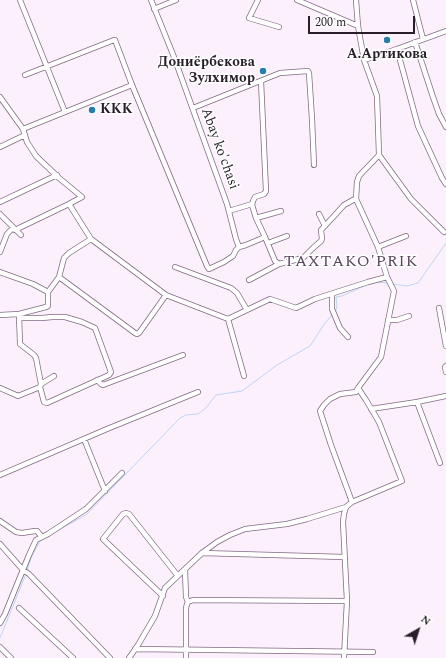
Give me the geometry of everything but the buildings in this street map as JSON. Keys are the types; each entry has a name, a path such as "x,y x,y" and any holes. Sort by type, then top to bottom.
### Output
{"street":[{"path":"20,0 65,112"},
{"name":"Abay ko'chasi","path":"151,0 193,108 227,204 239,247"},
{"path":"154,9 176,0"},
{"path":"258,0 250,18 279,27"},
{"path":"297,0 358,26"},
{"path":"356,0 358,26 364,60 377,96 379,155 411,199 444,232"},
{"path":"413,0 423,39"},
{"path":"364,60 446,31"},
{"path":"25,75 115,40 116,41 132,86 209,269"},
{"path":"415,42 432,97 446,127"},
{"path":"397,49 418,126 446,184"},
{"path":"193,108 280,73 306,71 309,73 314,165"},
{"path":"261,81 266,191 264,194 255,197 252,204 256,218 275,261 279,264"},
{"path":"22,129 132,86"},
{"path":"0,97 22,129 36,156 82,197 14,229 7,234 0,252"},
{"path":"0,147 25,135"},
{"path":"352,502 320,411 330,399 340,394 356,392 381,357 394,291 387,278 378,247 356,199 357,182 359,176 379,155"},
{"path":"0,202 57,175"},
{"path":"249,280 279,264 303,258 321,241 322,230 325,226 344,205 356,199"},
{"path":"69,204 91,239 166,295 228,319 270,299 296,308 368,282 387,278"},
{"path":"229,211 252,204"},
{"path":"256,218 281,211"},
{"path":"0,214 21,235"},
{"path":"319,214 325,226"},
{"path":"268,243 287,236"},
{"path":"378,247 406,236"},
{"path":"202,276 209,269 232,257 239,247 265,237"},
{"path":"19,316 48,306 48,292 59,277 64,258 69,253 91,239"},
{"path":"175,267 231,288 238,293 248,310"},
{"path":"1,274 32,284 48,292"},
{"path":"59,277 137,334 166,295"},
{"path":"332,294 332,309 340,328 348,337"},
{"path":"439,308 446,346"},
{"path":"0,315 19,316 42,318 64,317 82,322 95,328 111,372 109,375 47,403 44,402 36,358 34,354 20,344 19,316"},
{"path":"388,320 397,320 409,316"},
{"path":"228,319 244,376"},
{"path":"97,380 104,385 183,355"},
{"path":"446,366 446,372"},
{"path":"0,388 18,396 54,376"},
{"path":"129,658 155,616 165,588 202,553 217,542 245,529 292,523 346,507 352,502 402,481 379,422 358,388"},
{"path":"0,475 198,392"},
{"path":"371,409 446,396"},
{"path":"417,402 440,463"},
{"path":"84,439 105,491"},
{"path":"0,623 36,540 86,509 122,473"},
{"path":"344,658 347,601 344,557 344,514 346,507"},
{"path":"163,596 102,539 126,512 130,514 178,576"},
{"path":"0,528 2,522 16,532 22,533 37,531 42,537"},
{"path":"0,544 22,570 29,574 110,658"},
{"path":"202,553 344,557"},
{"path":"185,570 186,597 188,602 186,608 186,658"},
{"path":"188,602 193,600 347,601"},
{"path":"19,608 73,658"},
{"path":"0,647 11,658"},
{"path":"135,649 373,652"}],"waterway":[{"path":"392,284 407,286 418,283 446,243"},
{"path":"335,312 337,306 336,297 342,296 369,284 377,282 387,283"},
{"path":"58,530 86,515 180,418 186,415 198,414 206,408 216,395 242,391 277,365 310,346 332,315"},
{"path":"27,571 31,558 40,541"},
{"path":"0,638 26,574"}],"place":[{"name":"А.Артикова","path":"387,40"},
{"name":"Дониёрбекова Зулхимор","path":"263,71"},
{"name":"ККК","path":"92,110"}],"district":[{"name":"TAXTAKO'PRIK","path":"351,263"}]}
